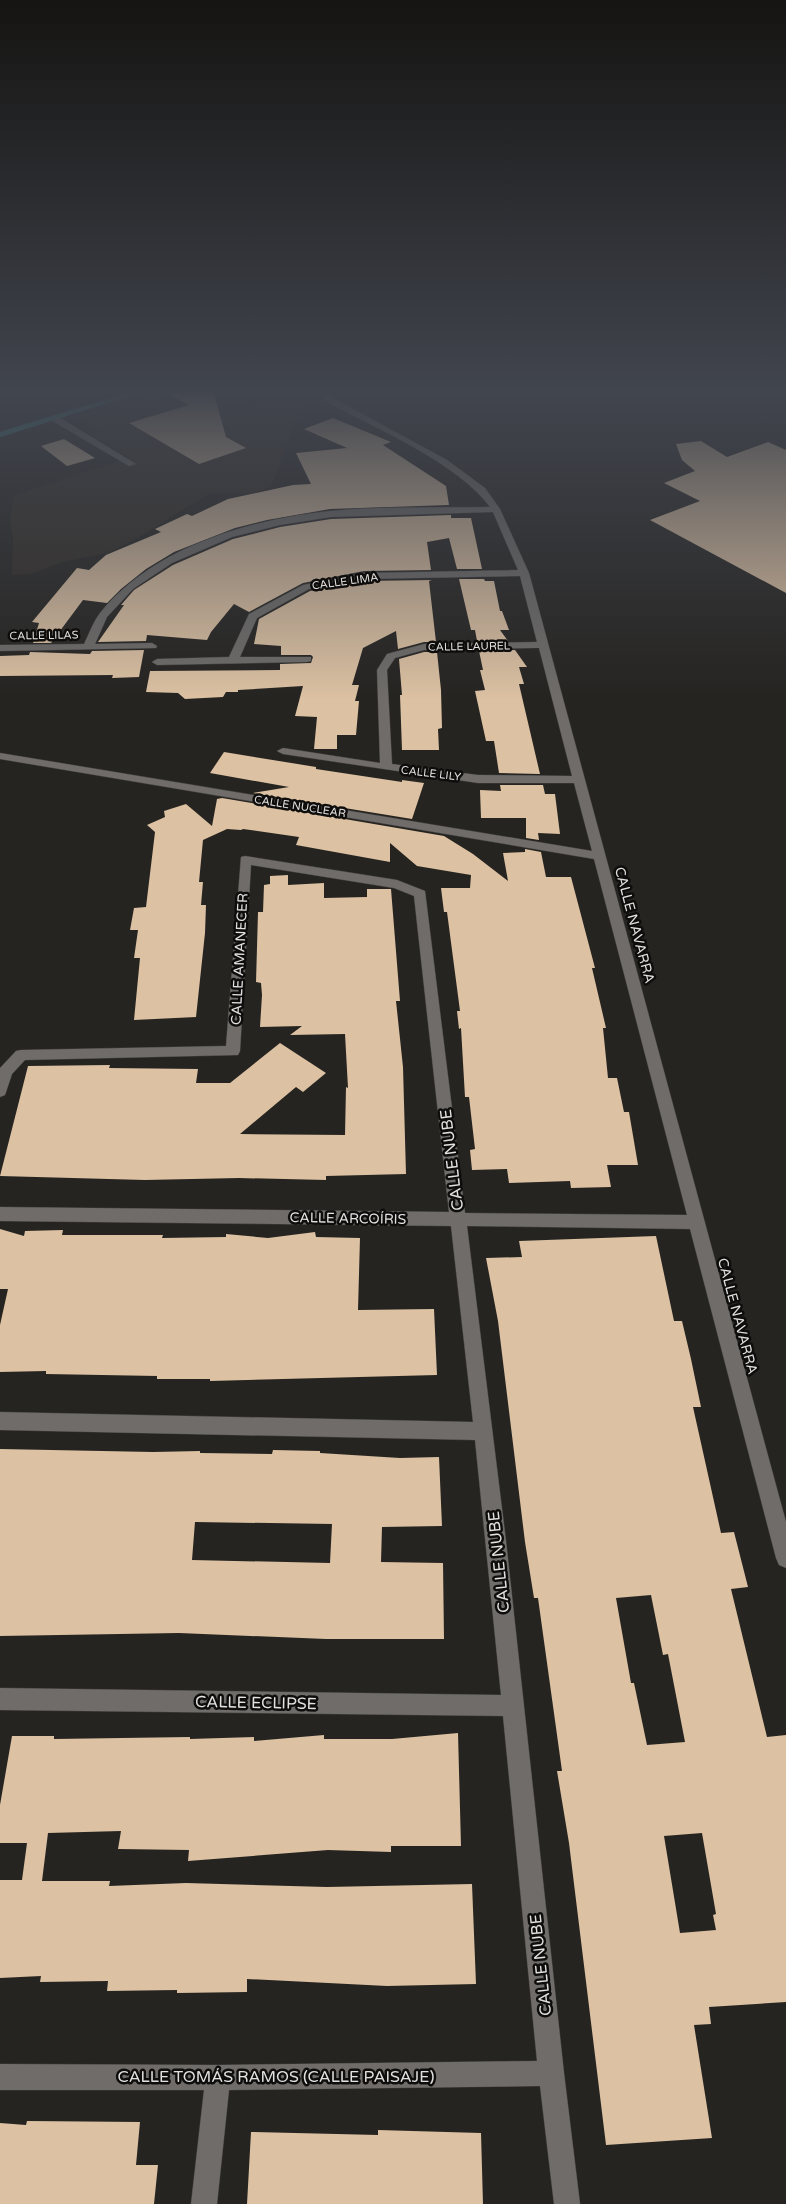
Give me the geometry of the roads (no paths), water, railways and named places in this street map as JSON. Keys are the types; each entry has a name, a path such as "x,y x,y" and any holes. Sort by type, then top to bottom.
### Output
{"street":[{"name":"CALLE NAVARRA","path":"484,493 496,509 524,573 786,1558"},
{"name":"CALLE LILAS","path":"88,647 103,616 130,587 169,561 229,535 280,522 331,514 496,509"},
{"name":"CALLE LIMA","path":"233,661 253,616 306,587 364,576 524,573"},
{"name":"CALLE LAUREL","path":"386,767 382,670 390,656 424,647 543,645"},
{"name":"CALLE LILAS","path":"0,648 152,646"},
{"path":"157,662 307,659"},
{"name":"CALLE LILY","path":"283,751 478,779 579,780"},
{"name":"CALLE NUCLEAR","path":"0,756 600,856"},
{"name":"CALLE AMANECER","path":"0,1091 5,1072 21,1055 233,1051 244,860 397,884 420,894 423,921"},
{"name":"CALLE NUBE","path":"423,921 483,1431 551,2073 567,2204"},
{"name":"CALLE ARCOÍRIS","path":"0,1214 696,1222"},
{"path":"0,1421 483,1431"},
{"name":"CALLE ECLIPSE","path":"0,1699 513,1706"},
{"name":"CALLE TOMÁS RAMOS (CALLE PAISAJE)","path":"0,2077 218,2078 551,2073"},
{"path":"204,2204 218,2078"}]}
